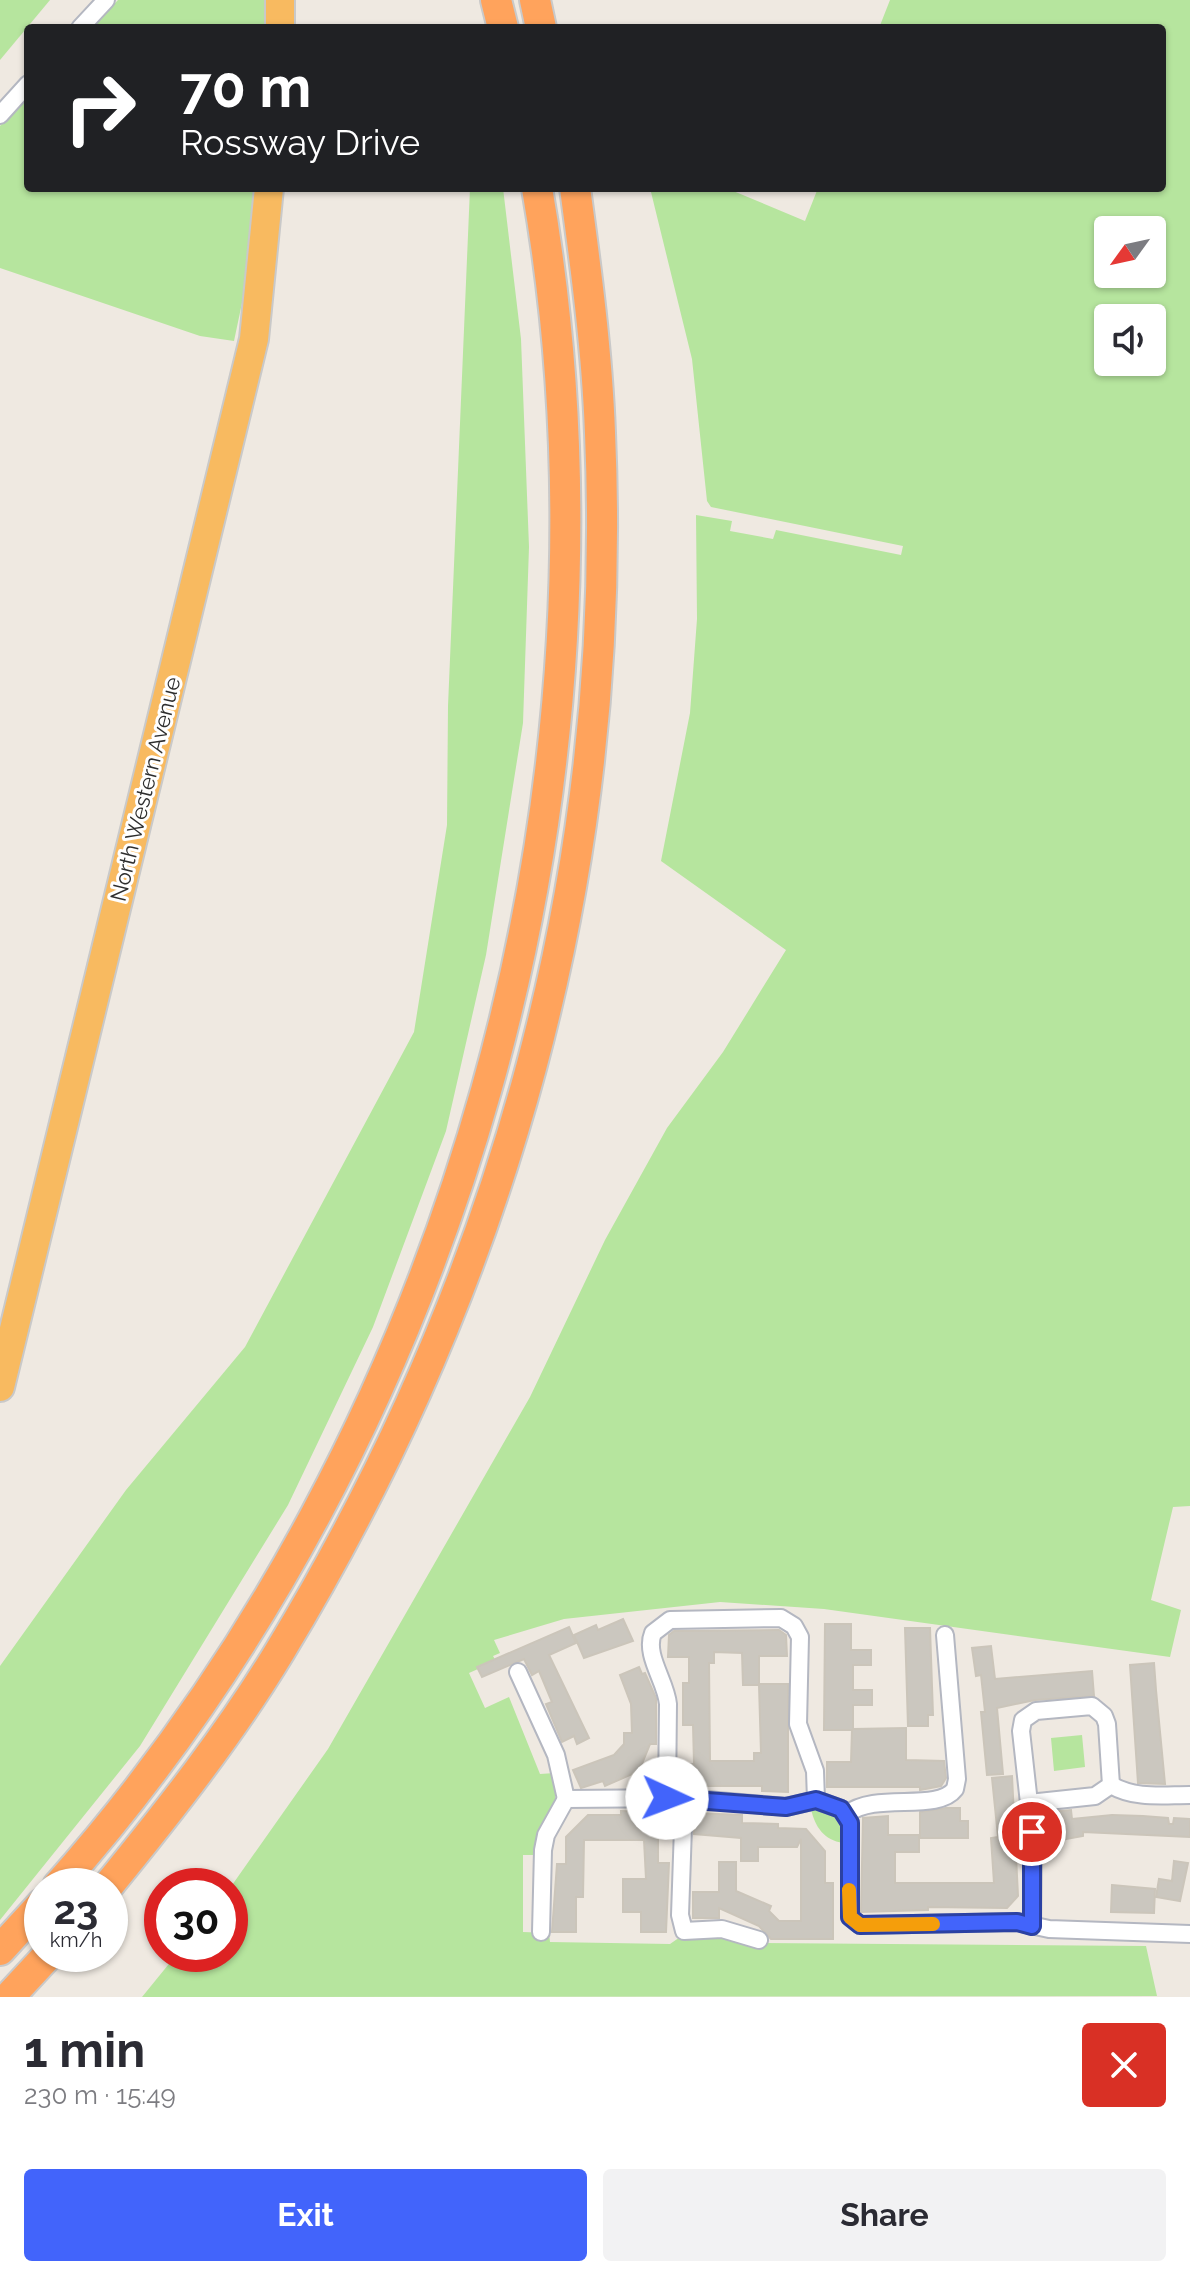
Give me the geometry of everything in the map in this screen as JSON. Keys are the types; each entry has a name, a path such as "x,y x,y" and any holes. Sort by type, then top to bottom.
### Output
{"highway":[{"path":"280,0 280,24"},
{"path":"496,0 502,24"},
{"path":"535,0 540,24"},
{"name":"North Western Avenue","path":"0,1387 254,339 269,192"},
{"path":"73,1868 111,1823 210,1689 279,1580 323,1499 368,1406 432,1255 487,1087 520,951 540,846 552,748 563,610 563,436 538,192"},
{"path":"122,1868 193,1779 249,1699 355,1520 397,1438 441,1338 470,1265 524,1095 545,1015 578,850 589,765 601,597 599,419 586,269 576,192"},
{"path":"0,1950 24,1924"},
{"path":"9,1997 32,1972"}],"street":[{"path":"84,24 106,0"},
{"path":"0,115 24,88"},
{"path":"759,1940 722,1929 684,1931 680,1915 668,1704 666,1689 650,1646 653,1633 670,1620 781,1618 794,1626 800,1637 798,1724 815,1771 816,1800"},
{"path":"847,1814 863,1804 942,1799 955,1789 957,1779 945,1635"},
{"path":"518,1672 556,1755 566,1799 546,1835 541,1932"},
{"path":"1032,1926 1033,1846 1021,1725 1026,1716 1036,1711 1092,1706 1099,1711 1107,1724 1111,1785"},
{"path":"1111,1785 1131,1794 1190,1795"},
{"path":"1029,1803 1095,1796 1111,1785"},
{"path":"566,1799 675,1798 786,1807 816,1800 841,1809 850,1823 849,1911 853,1922 860,1925 1017,1922 1032,1926 1190,1934"}],"green space":[{"path":"0,0 50,0 30,24 24,24 24,31 0,60"},
{"path":"118,0 270,0 270,24 96,24"},
{"path":"890,0 1190,0 1190,1506 1173,1507 1151,1600 1181,1610 1170,1657 824,1609 720,1602 564,1619 494,1640 500,1653 493,1656 496,1661 469,1673 485,1708 509,1697 540,1774 555,1773 555,1801 535,1855 523,1855 523,1932 549,1933 550,1942 670,1944 683,1935 712,1932 752,1943 1146,1946 1157,1996 142,1997 162,1972 248,1972 248,1868 244,1868 328,1749 530,1397 605,1240 667,1128 723,1052 786,950 661,861 690,713 697,619 696,515 732,521 730,531 773,539 776,530 901,555 903,546 711,507 707,501 692,359 651,192 736,192 805,221 816,192 1166,192 1166,24 881,24"},
{"path":"24,99 24,192 258,192 250,265 234,341 200,336 0,268 0,126"},
{"path":"470,192 503,192 521,339 529,547 523,723 486,955 446,1131 373,1327 288,1505 140,1746 42,1868 24,1868 24,1890 0,1920 0,1666 126,1490 245,1347 414,1032 447,825 448,706"},
{"path":"1082,1735 1085,1767 1054,1771 1051,1738"},
{"path":"811,1809 841,1817 843,1843 821,1832"}],"building":[{"path":"623,1619 633,1641 584,1658 574,1635 596,1625 598,1630"},
{"path":"825,1624 851,1624 851,1650 871,1650 871,1665 853,1665 853,1690 872,1690 872,1705 853,1705 853,1729 906,1728 906,1760 944,1761 946,1778 941,1786 920,1790 920,1787 827,1787 827,1762 851,1762 852,1730 824,1730"},
{"path":"569,1627 576,1643 549,1655 589,1738 577,1744 574,1736 562,1742 546,1704 552,1702 539,1671 532,1675 524,1659 482,1677 477,1667"},
{"path":"905,1628 930,1628 933,1715 928,1715 928,1726 908,1726"},
{"path":"779,1630 786,1635 787,1656 759,1656 759,1684 788,1684 788,1792 762,1791 762,1786 679,1786 679,1764 694,1764 693,1725 683,1725 683,1683 689,1683 689,1657 668,1657 669,1635 674,1631","holes":["714,1652 742,1653 743,1685 759,1685 761,1753 754,1753 754,1761 710,1761 709,1663 714,1663"]},
{"path":"991,1646 995,1679 1092,1671 1094,1696 1035,1700 997,1708 1003,1774 987,1775 981,1675 976,1676 972,1648"},
{"path":"1154,1663 1165,1784 1138,1783 1130,1665"},
{"path":"639,1667 656,1698 656,1744 650,1744 639,1771 605,1786 603,1781 581,1788 573,1770 614,1755 624,1744 624,1733 632,1733 631,1704 620,1675"},
{"path":"1012,1776 1018,1896 1007,1908 928,1907 928,1910 861,1912 863,1818 888,1816 888,1835 919,1835 919,1852 895,1852 895,1883 994,1883 991,1838 998,1837 992,1778"},
{"path":"960,1808 960,1821 968,1821 968,1838 920,1838 920,1812"},
{"path":"1071,1810 1072,1819 1143,1816 1168,1818 1169,1824 1173,1824 1174,1818 1190,1819 1190,1837 1083,1832 1083,1836 1055,1841 1050,1812"},
{"path":"621,1811 672,1813 672,1834 658,1834 658,1863 669,1863 666,1932 641,1932 641,1912 623,1912 623,1879 646,1879 644,1840 584,1840 583,1897 576,1897 576,1932 552,1932 557,1864 566,1864 566,1837 588,1815 621,1815"},
{"path":"694,1813 742,1815 742,1823 806,1829 825,1851 825,1883 833,1883 833,1939 771,1939 759,1926 719,1908 719,1918 693,1918 693,1892 719,1892 719,1862 736,1862 736,1891 771,1906 769,1911 779,1921 801,1921 801,1839 797,1847 758,1847 758,1861 741,1861 741,1838 694,1834"},
{"path":"1174,1861 1188,1863 1180,1901 1156,1897 1159,1879 1172,1881"},
{"path":"1112,1885 1155,1889 1154,1913 1111,1912"}],"slow traffic":[{"path":"849,1890 850,1917 860,1925 933,1924"}],"route":[{"path":"667,1798 786,1807 816,1800 841,1809 850,1823 849,1911 853,1922 860,1925 1017,1922 1032,1926 1032,1832"}]}
